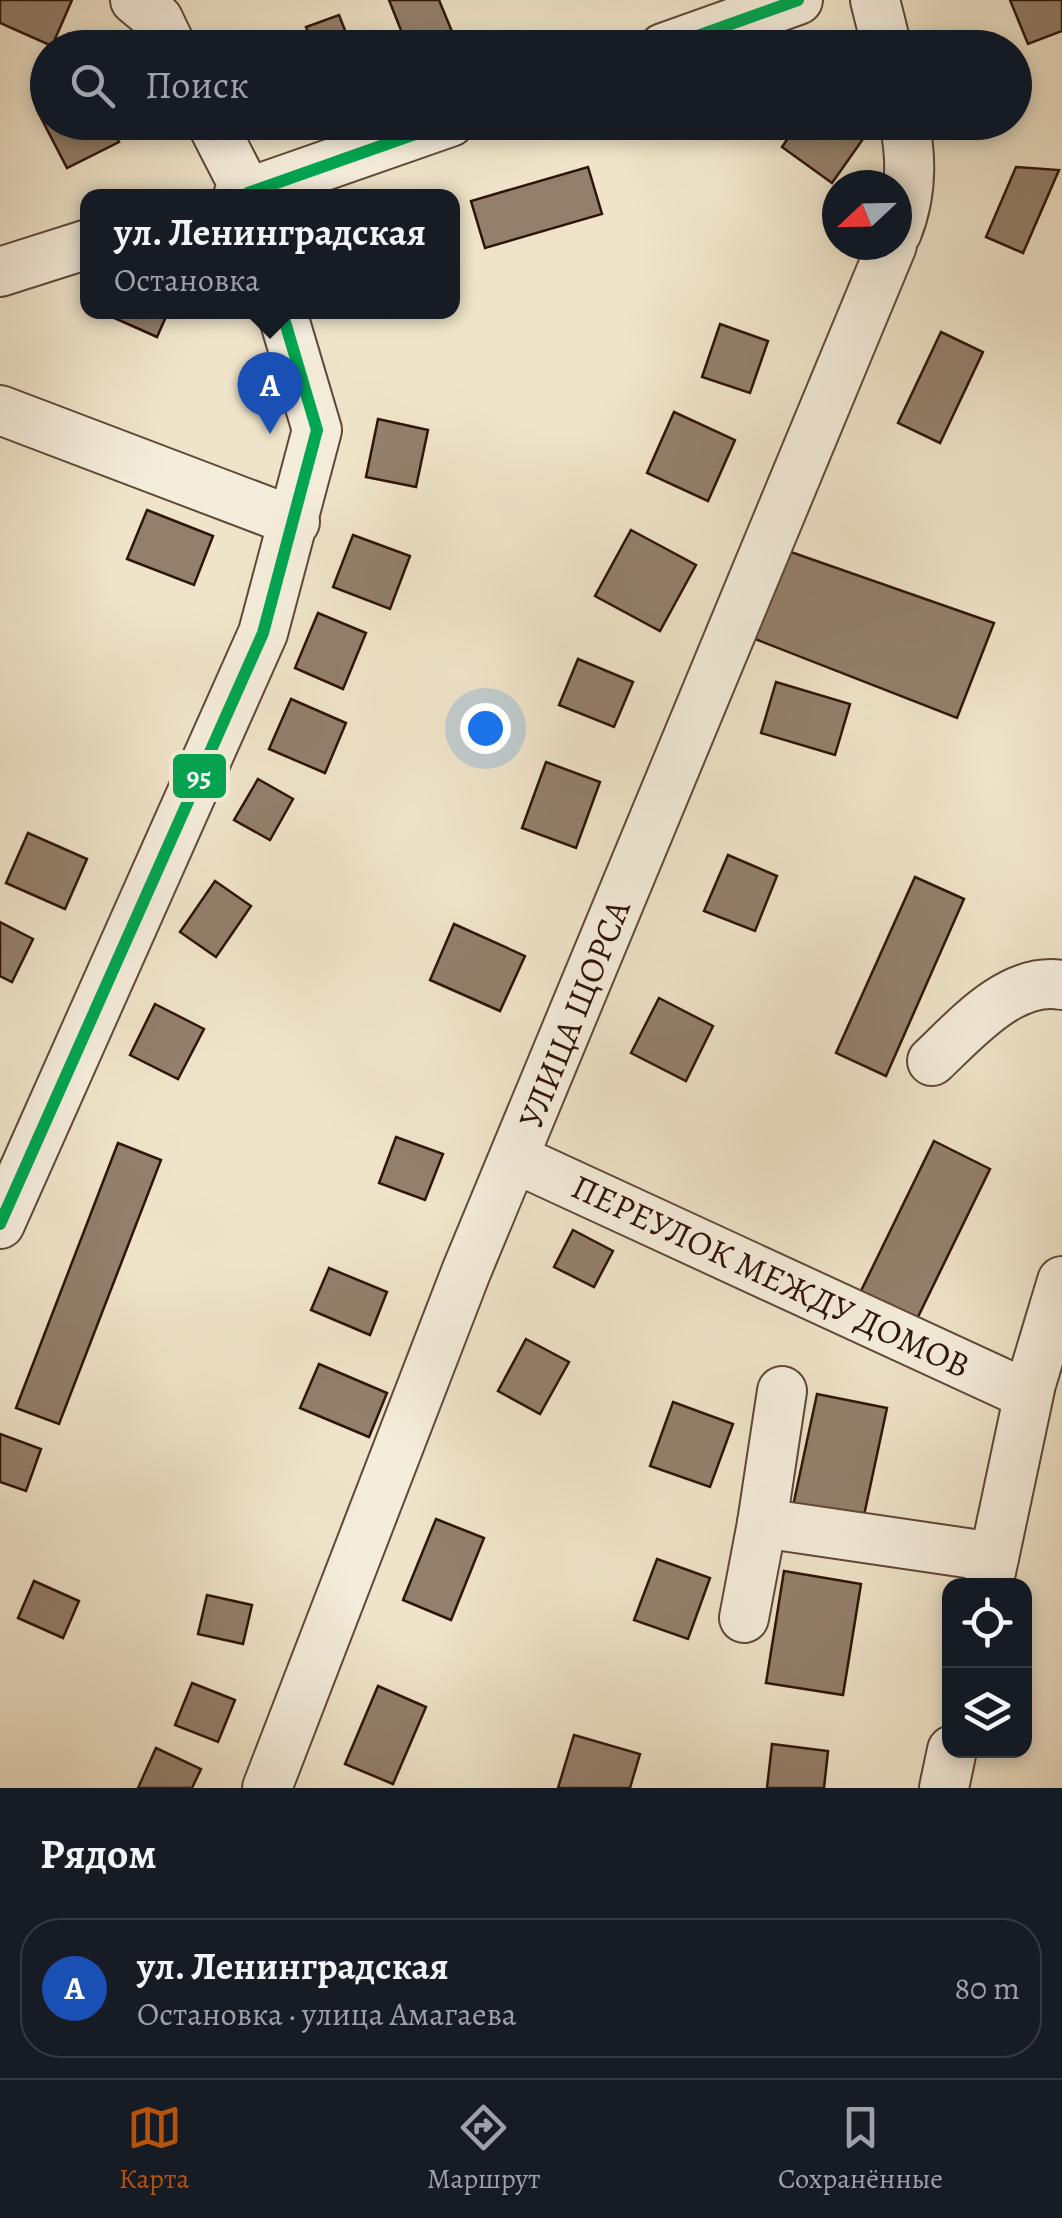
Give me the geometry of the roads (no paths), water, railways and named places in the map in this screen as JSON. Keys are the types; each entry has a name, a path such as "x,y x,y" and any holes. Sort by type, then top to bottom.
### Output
{"street":[{"path":"134,0 158,19 163,30"},
{"path":"714,30 798,0"},
{"path":"876,0 882,30"},
{"path":"219,140 242,189"},
{"path":"264,189 400,140"},
{"path":"908,140 909,170"},
{"path":"0,272 80,247"},
{"name":"УЛИЦА ЩОРСА","path":"267,1788 514,1158 886,260"},
{"path":"0,1224 263,633 317,430 284,319"},
{"path":"0,410 295,522"},
{"path":"932,1061 982,1014 1014,994 1062,985"},
{"name":"ПЕРЕУЛОК МЕЖДУ ДОМОВ","path":"514,1158 1028,1395"},
{"path":"762,1523 990,1571 1028,1395 1062,1281"},
{"path":"744,1618 782,1391"},
{"path":"944,1788 950,1758"}],"place":[{"name":"ул. Ленинградская","path":"270,434"}]}
